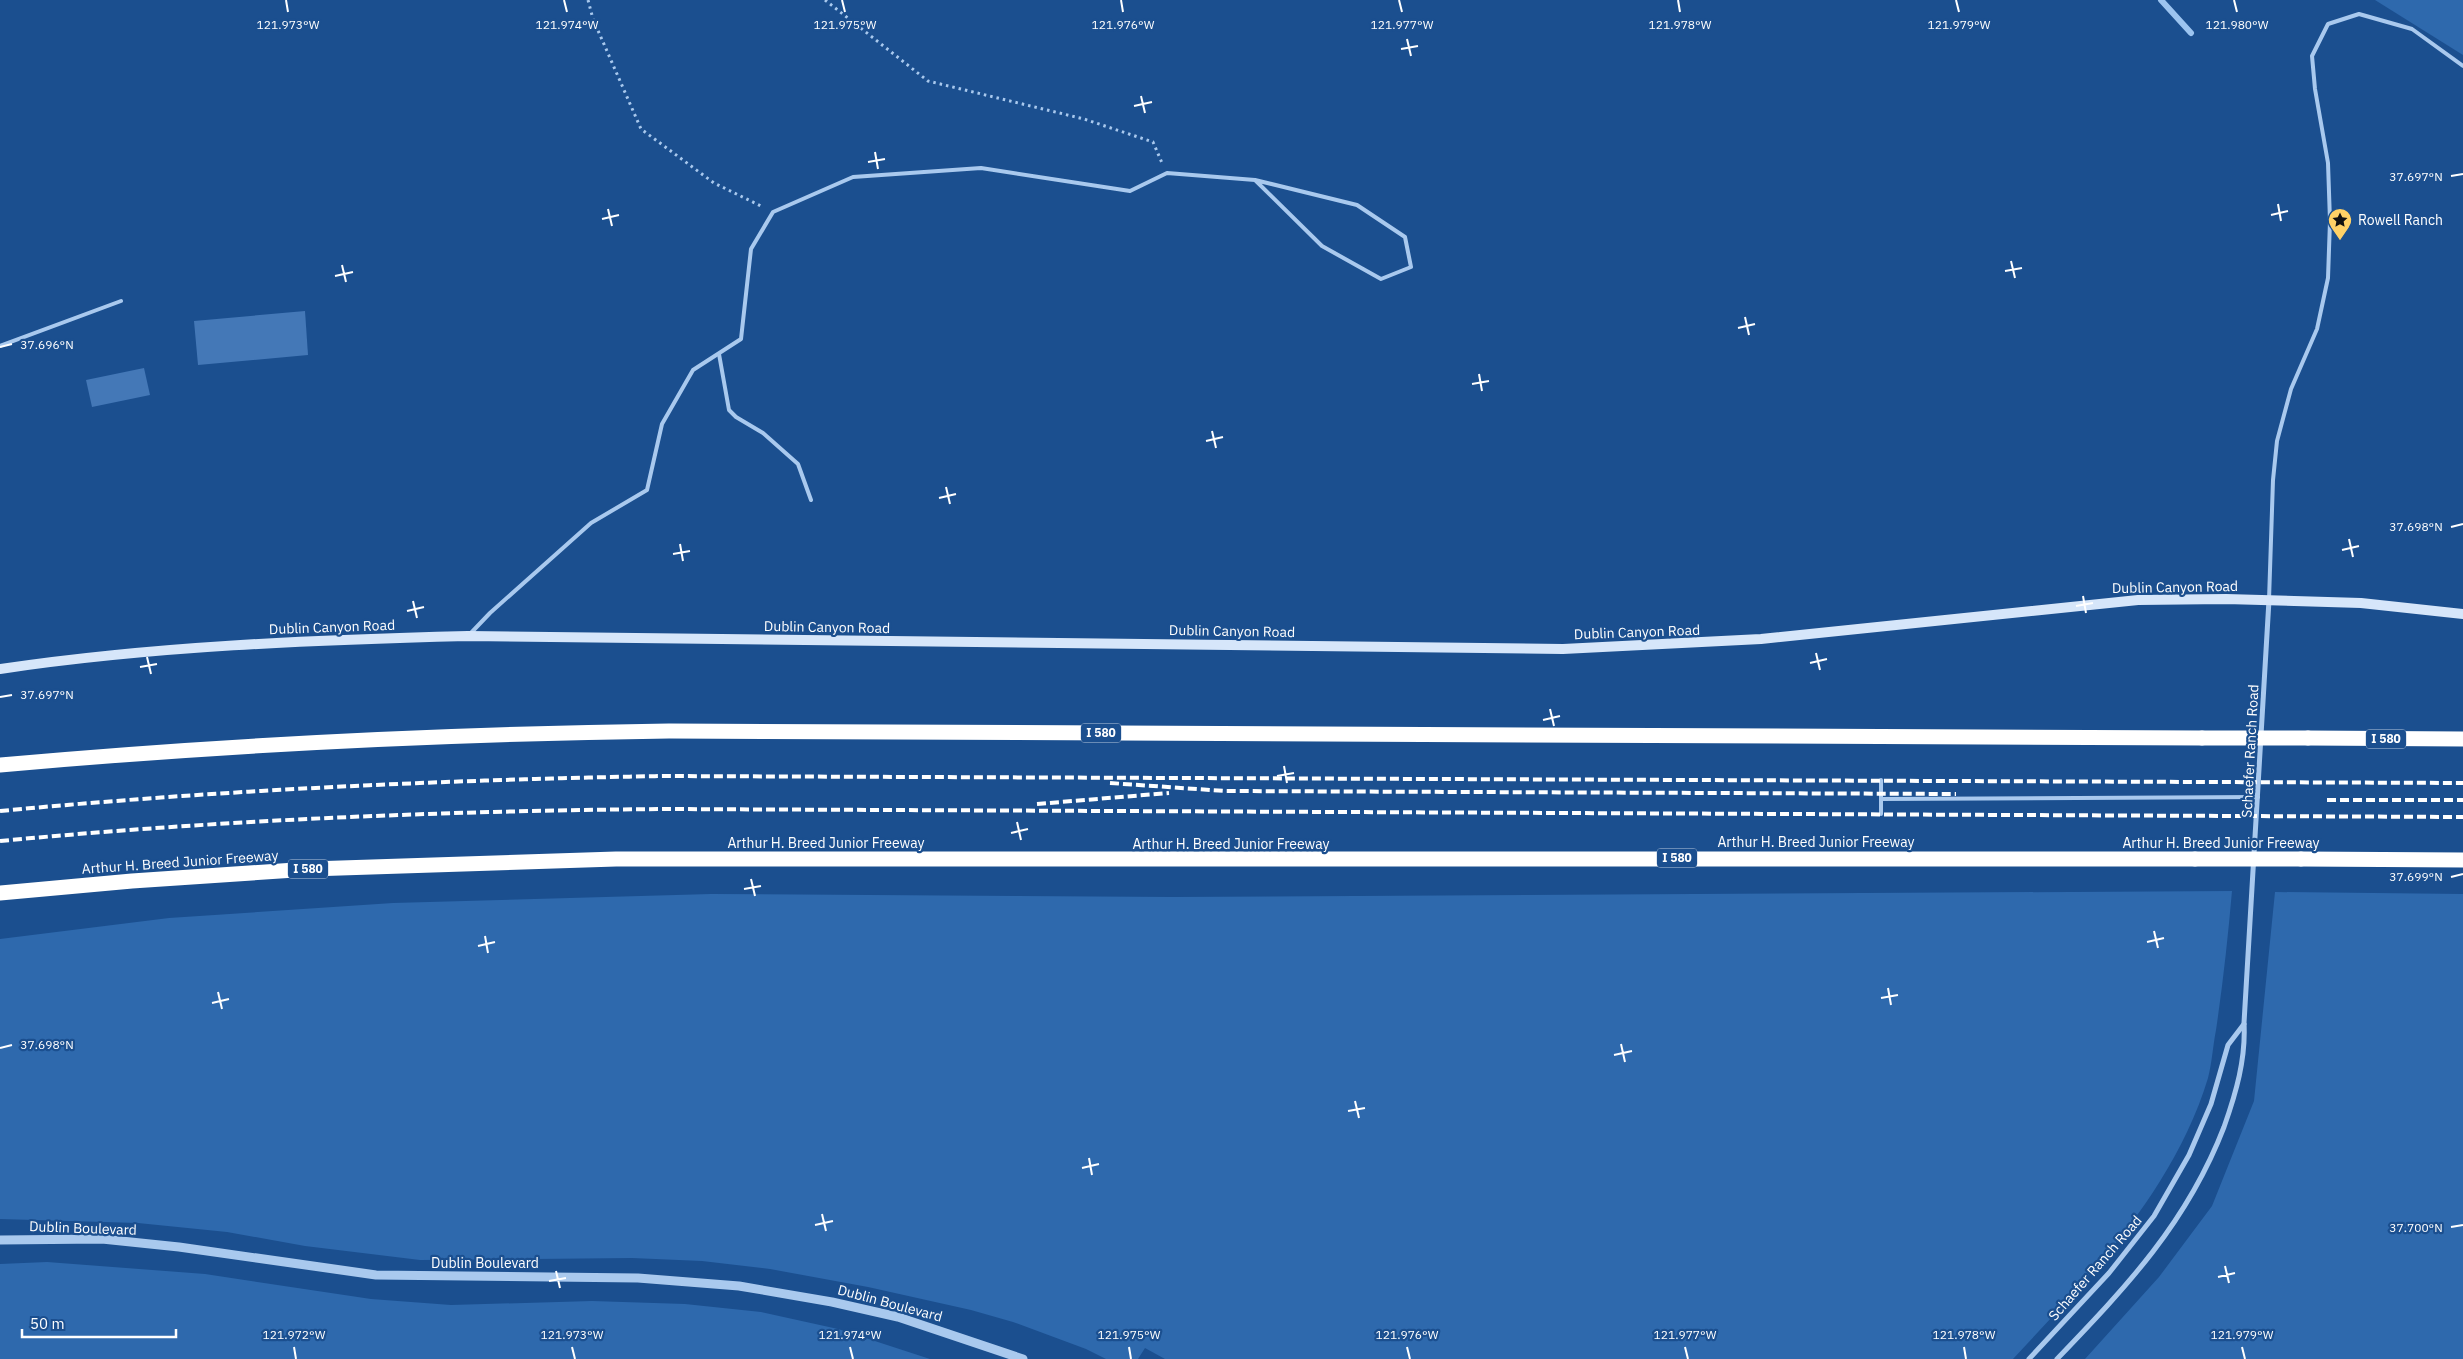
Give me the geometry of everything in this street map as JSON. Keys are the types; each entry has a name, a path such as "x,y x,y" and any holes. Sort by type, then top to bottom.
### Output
{"highway":[{"name":"I 580","path":"0,765 309,742 609,732 2463,739"},
{"name":"Arthur H. Breed Junior Freeway","path":"0,893 132,881 300,870 600,859 1383,860 1880,857 2463,860"}],"main road":[{"name":"Dublin Canyon Road","path":"0,669 159,650 309,640 468,636 1563,649 1761,639 2107,602 2168,599 2361,603 2463,614"}],"street":[{"name":"Schaefer Ranch Road","path":"2057,1359 2142,1267 2178,1218 2212,1158 2231,1107 2245,1049 2244,1023 2269,600"},
{"name":"Schaefer Ranch Road","path":"2029,1359 2109,1273 2154,1216 2189,1155 2211,1104 2228,1045 2244,1023"},
{"name":"Dublin Boulevard","path":"0,1240 102,1239 179,1247 376,1275 638,1278 739,1286 832,1302 898,1317 957,1335 1023,1359"}],"lane":[{"path":"2269,600 2273,480 2277,441 2291,389 2317,329 2329,259 2328,163 2315,89 2312,56 2328,24 2359,14 2412,29 2463,66"},
{"path":"468,636 490,613 591,523 647,490 662,424 693,370 742,339 751,249 773,212 853,177 981,168 1130,191 1167,173 1255,180 1357,205 1405,237 1411,267 1381,279 1322,246 1255,180"},
{"path":"0,346 121,301"},
{"path":"719,354 729,410 736,417 762,433 798,464 812,500"},
{"path":"1881,780 1881,814"},
{"path":"1881,799 2258,797"}],"path":[{"path":"588,0 593,18 641,129 714,183 773,212"},
{"path":"825,0 928,81 1084,119 1154,142 1167,173"}],"shaded area":[{"path":"2375,0 2463,0 2463,55"},
{"path":"2232,891 2219,1012 2211,1066 2193,1119 2174,1157 2152,1194 2127,1229 2100,1263 2013,1359 1165,1359 1145,1348 1138,1359 1106,1359 1086,1349 1013,1322 971,1310 868,1287 770,1269 702,1261 632,1258 420,1260 305,1246 227,1232 138,1223 0,1219 0,939 169,918 393,903 711,894 1173,897"},
{"path":"2275,892 2463,894 2463,1359 2085,1359 2159,1277 2212,1206 2254,1101"},
{"path":"47,1262 205,1274 371,1299 451,1305 592,1301 685,1304 761,1312 838,1329 930,1359 0,1359 0,1264"}],"building":[{"path":"305,311 308,355 198,365 194,321"},
{"path":"144,368 150,395 92,407 86,380"}],"waterway":[{"path":"2161,0 2191,33"}],"railway":[{"path":"0,811 165,797 331,787 496,780 662,776 2463,783"},
{"path":"1110,783 1225,791 1956,794"},
{"path":"1037,804 1169,793"},
{"path":"2327,800 2463,800"},
{"path":"0,841 248,822 414,814 663,809 2463,817"}],"place":[{"name":"Rowell Ranch","path":"2340,241"}]}
